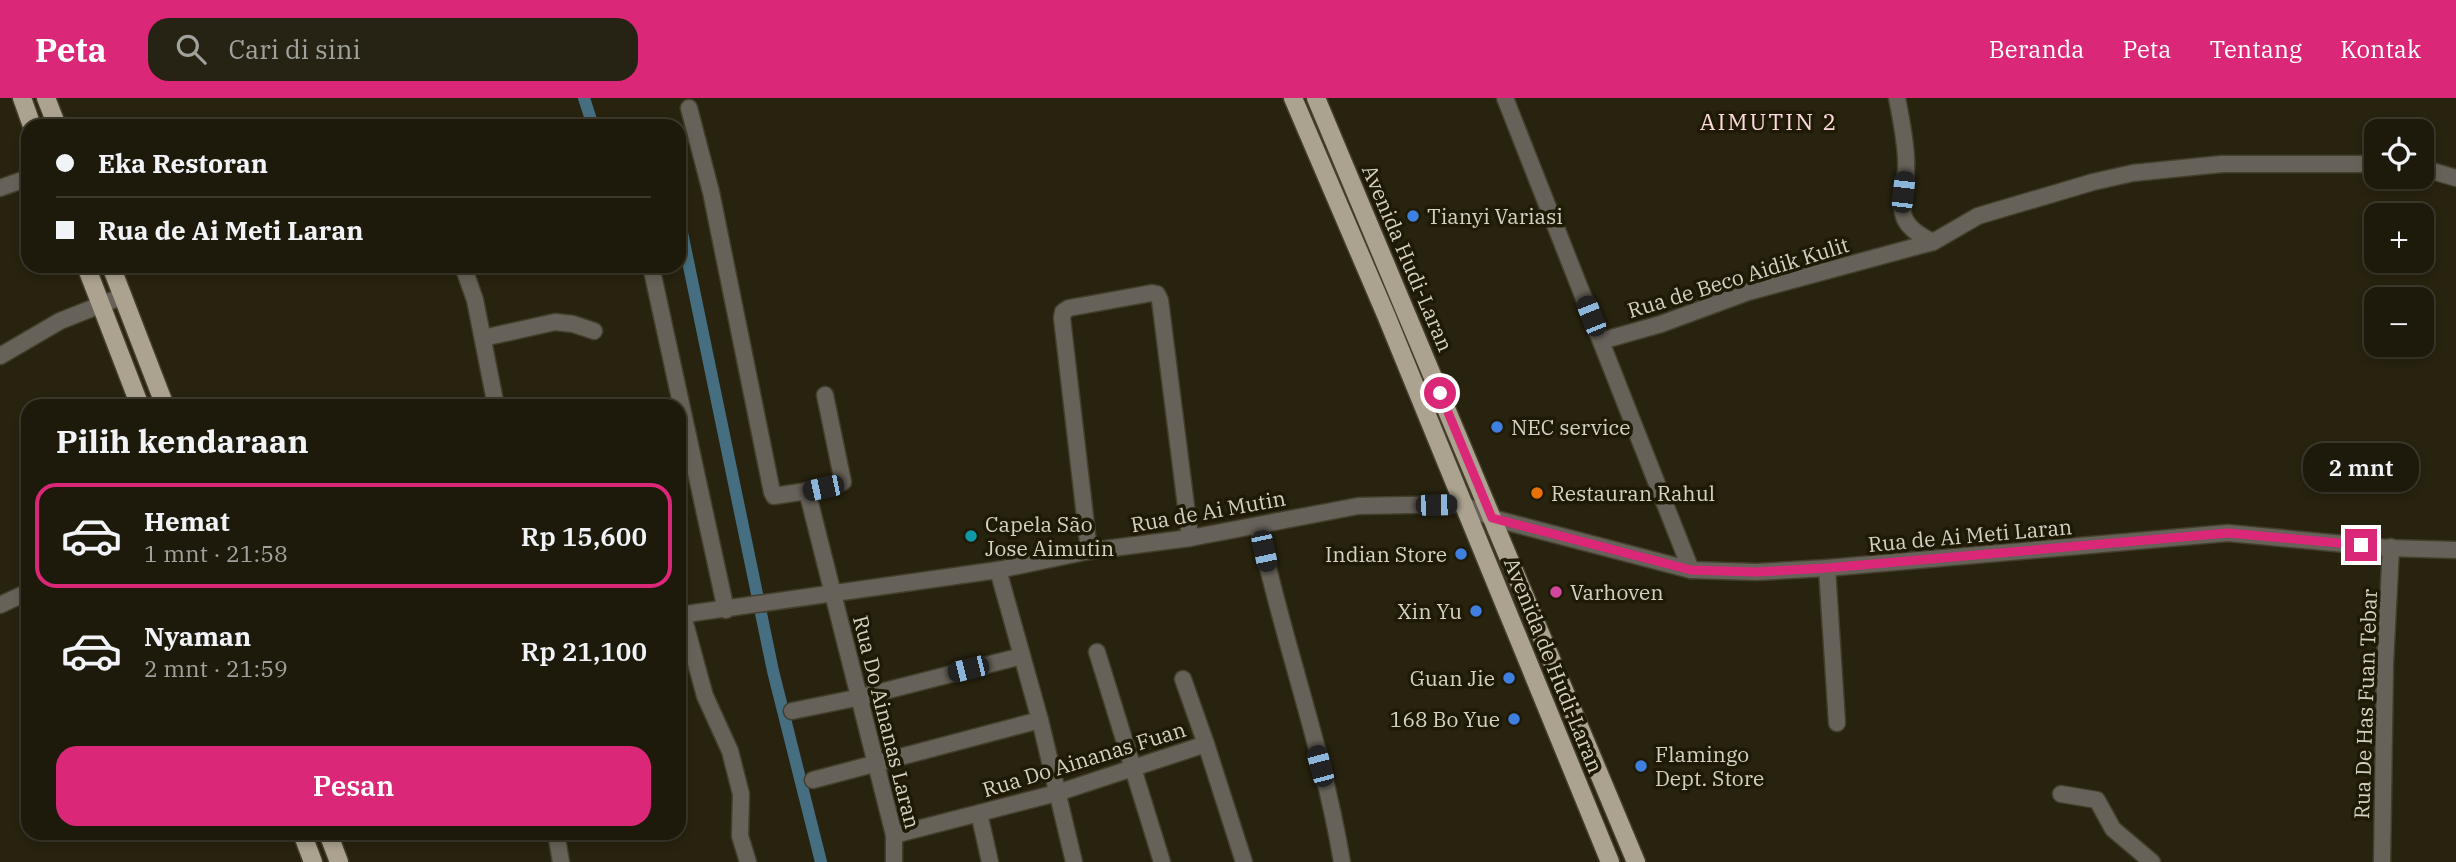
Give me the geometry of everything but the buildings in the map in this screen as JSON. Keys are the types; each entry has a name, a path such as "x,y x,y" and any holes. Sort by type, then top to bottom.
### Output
{"main road":[{"path":"22,98 30,119"},
{"path":"46,98 54,119"},
{"name":"Avenida de Hudi-Laran","path":"1293,98 1386,314 1610,862"},
{"name":"Avenida Hudi-Laran","path":"1315,98 1636,862"},
{"path":"89,273 137,399"},
{"path":"114,273 162,399"},
{"path":"305,840 313,862"},
{"path":"331,840 339,862"}],"street":[{"path":"1505,98 1691,570"},
{"path":"1897,98 1907,160 1902,212 1914,233 1933,242"},
{"path":"689,108 711,192 772,495 807,491 843,482 825,395"},
{"name":"Rua de Beco Aidik Kulit","path":"1601,341 1661,324 1748,292 1933,242 1978,216 2093,182 2133,173 2222,164 2364,164"},
{"path":"2434,171 2456,177"},
{"path":"0,188 21,180"},
{"path":"465,273 475,300 495,399"},
{"path":"653,273 680,399"},
{"path":"1089,551 1063,312 1069,308 1152,293 1160,300 1190,538"},
{"path":"0,356 60,321 122,296"},
{"path":"483,338 555,322 594,331"},
{"path":"686,427 726,610"},
{"name":"Rua Do Ainanas Laran","path":"807,491 894,835 894,862"},
{"name":"Rua de Ai Mutin","path":"686,614 998,570 1089,551 1190,538 1358,506 1462,504 1492,518"},
{"name":"Rua de Ai Meti Laran","path":"1492,518 1691,570 1756,572 1827,568 2228,533 2456,550"},
{"path":"1258,525 1269,578 1330,803 1342,862"},
{"name":"Rua De Has Fuan Tebar","path":"2382,862 2385,663 2391,547"},
{"path":"1827,568 1837,723"},
{"path":"998,570 1040,720 1074,862"},
{"path":"0,605 21,596"},
{"path":"686,632 705,696 730,751 741,794 740,836 748,862"},
{"path":"1097,652 1162,862"},
{"path":"792,711 861,697 1022,656"},
{"path":"1183,679 1206,744"},
{"path":"813,780 1040,720"},
{"name":"Rua Do Ainanas Fuan","path":"894,835 1057,793 1206,744 1244,862"},
{"path":"2061,794 2097,800 2113,830 2152,862"},
{"path":"979,813 990,862"},
{"path":"557,840 561,862"}],"waterway":[{"path":"584,98 591,119"},
{"path":"686,252 773,671 821,862"}],"place":[{"name":"Tianyi Variasi","path":"1413,216"},
{"name":"NEC service","path":"1497,427"},
{"name":"Restauran Rahul","path":"1537,493"},
{"name":"Capela São Jose Aimutin","path":"971,536"},
{"name":"Indian Store","path":"1461,554"},
{"name":"Varhoven","path":"1556,592"},
{"name":"Xin Yu","path":"1476,611"},
{"name":"Guan Jie","path":"1509,678"},
{"name":"168 Bo Yue","path":"1514,719"},
{"name":"Flamingo Dept. Store","path":"1641,766"}],"district":[{"name":"AIMUTIN 2","path":"1769,121"}],"route":[{"path":"1440,393 1492,518 1691,570 1756,572 1827,568 2228,533 2361,545"}]}
